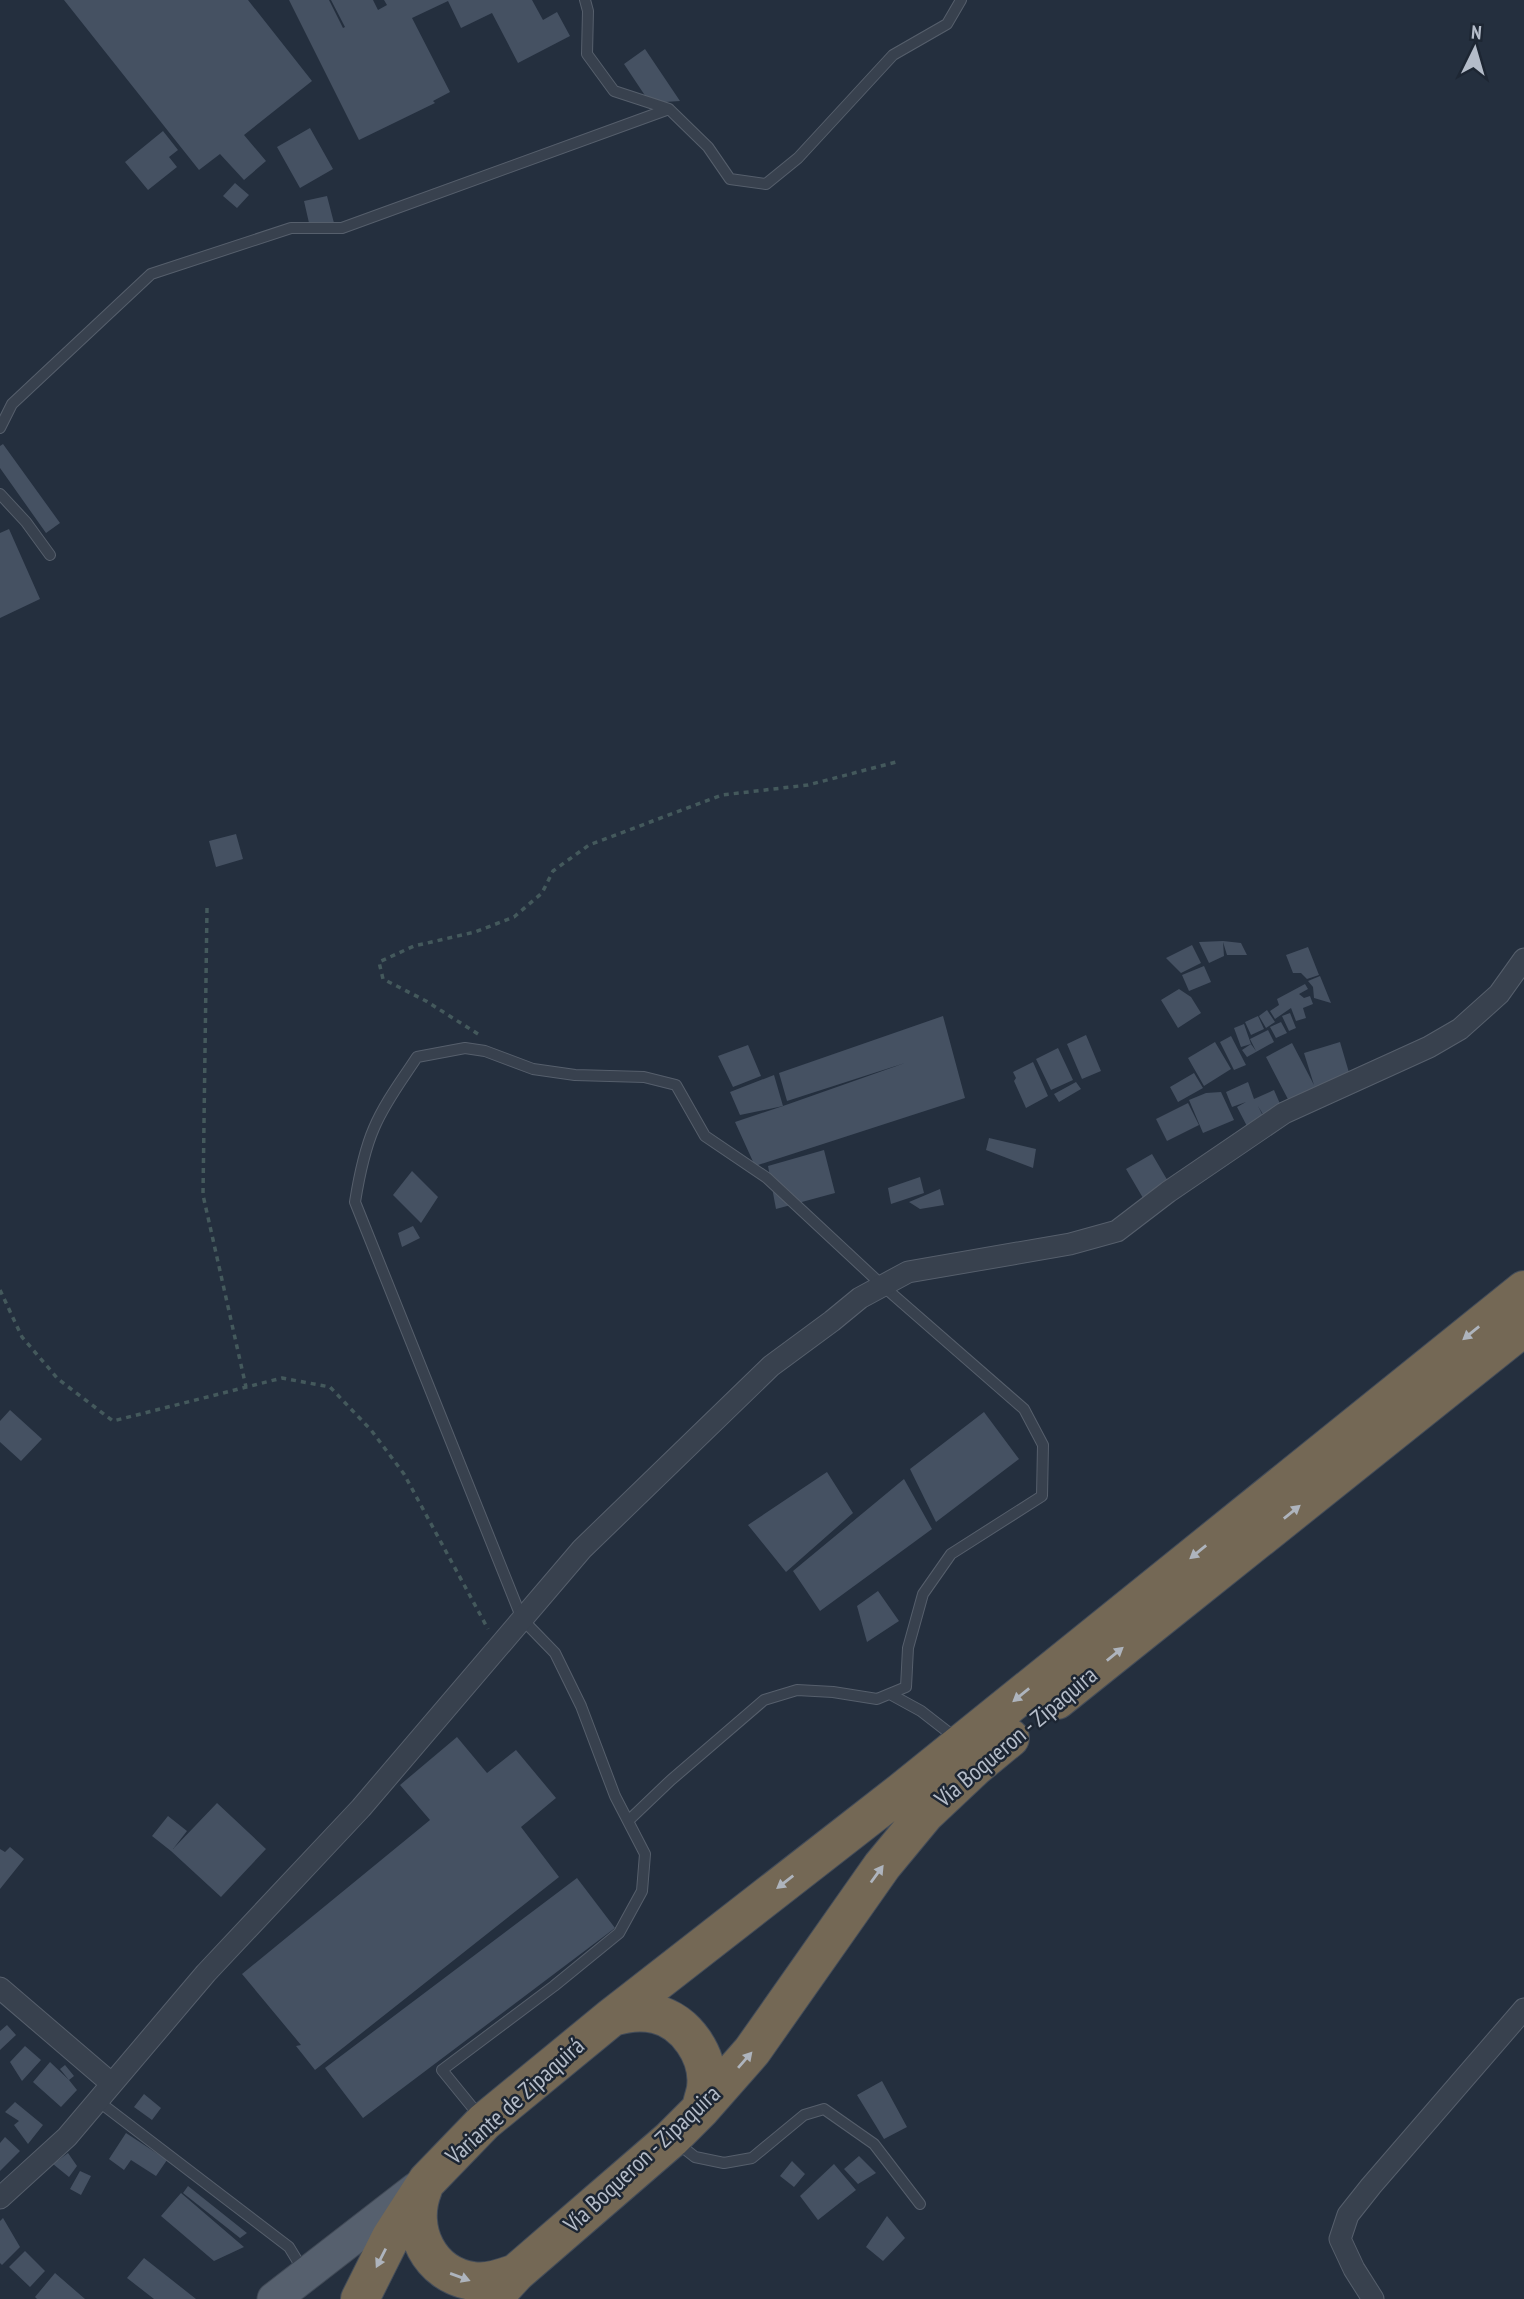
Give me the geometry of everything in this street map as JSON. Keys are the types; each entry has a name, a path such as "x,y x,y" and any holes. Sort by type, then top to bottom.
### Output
{"highway":[{"name":"Vía Boqueron - Zipaquira","path":"612,2017 962,1743 1524,1290"},
{"name":"Vía Boqueron - Zipaquira","path":"504,2286 671,2139 701,2109 752,2051 883,1866 925,1814 975,1766 1524,1327"},
{"path":"612,2017 635,2012 646,2013 658,2015 679,2025 695,2042 705,2063 706,2087 701,2109"},
{"name":"Variante de Zipaquirá","path":"360,2299 391,2237 427,2181 484,2122 612,2017"},
{"path":"427,2181 418,2201 417,2223 422,2244 435,2262 452,2275 473,2281 495,2281 504,2286"}],"main road":[{"path":"274,2299 427,2181"}],"street":[{"path":"0,2198 67,2137 206,1973 361,1808 582,1549 771,1366 860,1297 908,1272 1070,1244 1117,1231 1168,1192 1284,1113 1429,1047 1460,1028 1500,994 1524,959"},
{"path":"0,1988 113,2084"},
{"path":"1373,2299 1353,2269 1340,2239 1348,2215 1524,2009"}],"lane":[{"path":"585,0 588,11 587,54 614,91 669,109 708,147 730,179 766,184 798,158 893,55 947,24 961,0"},
{"path":"0,428 12,404 150,274 291,228 342,228 669,109"},
{"path":"0,494 26,522 50,555"},
{"path":"484,2122 442,2070 554,1986 619,1933 642,1891 645,1854 615,1796 581,1706 555,1653 522,1619 355,1202 359,1174 373,1129 390,1097 417,1057 465,1048 485,1051 533,1069 575,1075 644,1077 676,1085 705,1136 767,1178 883,1286 1024,1409 1043,1446 1042,1496 951,1554 923,1594 908,1648 906,1687 877,1699 797,1690 764,1700 628,1821"},
{"path":"890,1694 920,1711 962,1743"},
{"path":"98,2101 289,2247 306,2274"},
{"path":"671,2139 695,2157 724,2163 752,2158 804,2115 824,2109 874,2144 920,2204"}],"path":[{"path":"479,1035 426,1001 383,979 380,962 414,946 475,932 514,917 542,893 553,871 589,845 722,795 808,785 900,761"},
{"path":"207,908 203,1195 246,1387"},
{"path":"0,1290 22,1337 31,1348 58,1379 113,1421 282,1378 330,1387 371,1430 404,1474 498,1647"}],"building":[{"path":"64,0 248,0 312,81 244,135 266,161 244,180 220,154 199,170"},
{"path":"289,0 329,0 343,28 345,27 331,0 373,0 378,10 387,5 384,0 532,0 543,20 557,12 570,36 518,63 492,13 461,28 448,1 412,18 450,92 433,101 435,103 359,140"},
{"path":"645,49 680,101 650,103 624,64"},
{"path":"310,128 333,169 300,188 277,147"},
{"path":"163,131 178,150 169,157 177,167 148,190 125,162"},
{"path":"235,183 249,195 237,208 223,196"},
{"path":"327,196 334,223 309,223 304,201"},
{"path":"3,444 60,523 46,533 0,468 0,446"},
{"path":"9,529 40,599 0,618 0,533"},
{"path":"236,834 243,859 216,867 209,841"},
{"path":"1223,941 1241,943 1247,955 1227,955 1223,942 1224,956 1209,963 1199,942"},
{"path":"1192,945 1201,963 1181,973 1166,958"},
{"path":"1308,947 1319,975 1307,979 1301,973 1293,973 1286,955"},
{"path":"1204,966 1211,982 1189,991 1182,975"},
{"path":"1320,976 1331,1003 1314,998 1313,987 1308,981"},
{"path":"1305,984 1308,989 1299,994 1304,998 1310,996 1313,1004 1303,1008 1306,1018 1296,1021 1291,1008 1275,1019 1270,1011 1279,1005 1277,999"},
{"path":"1179,989 1191,997 1201,1013 1178,1028 1161,1000"},
{"path":"1267,1010 1275,1022 1266,1028 1259,1016"},
{"path":"1290,1013 1296,1028 1289,1031 1282,1016"},
{"path":"943,1016 965,1098 755,1166 735,1122 905,1063 787,1101 779,1073"},
{"path":"1258,1016 1264,1029 1251,1035 1245,1022"},
{"path":"1281,1022 1287,1033 1276,1038 1270,1027"},
{"path":"1244,1024 1251,1044 1241,1047 1234,1028"},
{"path":"1268,1030 1274,1042 1247,1057 1242,1050 1251,1044 1256,1051 1250,1039"},
{"path":"1086,1035 1101,1071 1082,1079 1067,1044"},
{"path":"1231,1036 1246,1065 1234,1070 1220,1042"},
{"path":"1215,1042 1231,1069 1204,1086 1188,1058"},
{"path":"1340,1042 1350,1076 1315,1087 1317,1091 1291,1105 1266,1057 1292,1043 1314,1085 1304,1053"},
{"path":"748,1045 761,1076 733,1087 718,1056"},
{"path":"1058,1048 1073,1080 1051,1090 1036,1059"},
{"path":"1033,1062 1048,1096 1026,1108 1014,1081 1016,1078 1013,1072"},
{"path":"1194,1073 1203,1088 1178,1102 1170,1087"},
{"path":"774,1075 783,1106 740,1115 730,1092"},
{"path":"1076,1082 1081,1089 1059,1102 1054,1094"},
{"path":"1248,1082 1254,1099 1274,1090 1284,1113 1267,1121 1258,1106 1266,1122 1249,1130 1237,1107 1246,1102 1232,1107 1226,1092"},
{"path":"1221,1092 1234,1120 1203,1133 1189,1100 1206,1093"},
{"path":"1188,1103 1199,1125 1167,1141 1156,1119"},
{"path":"989,1138 1036,1149 1033,1168 986,1150"},
{"path":"824,1150 835,1193 776,1209 768,1166"},
{"path":"1152,1154 1169,1183 1143,1198 1126,1169"},
{"path":"412,1171 438,1197 421,1223 393,1195"},
{"path":"920,1177 924,1193 891,1204 888,1188"},
{"path":"940,1189 944,1205 920,1209 909,1202"},
{"path":"413,1226 420,1238 402,1247 398,1233"},
{"path":"10,1410 42,1439 21,1461 0,1442 0,1421"},
{"path":"984,1412 1019,1459 936,1522 910,1469"},
{"path":"827,1472 853,1513 786,1572 748,1525"},
{"path":"904,1479 932,1529 820,1611 793,1571"},
{"path":"878,1591 899,1621 867,1642 857,1606"},
{"path":"457,1737 487,1773 516,1750 556,1798 521,1827 559,1877 315,2070 296,2046 301,2045 242,1974 430,1820 400,1785"},
{"path":"217,1803 266,1849 221,1897 152,1836 168,1816 187,1831 173,1849"},
{"path":"10,1847 24,1859 0,1889 0,1849 5,1852"},
{"path":"577,1878 615,1928 363,2118 325,2068"},
{"path":"7,2025 16,2035 0,2050 0,2031"},
{"path":"25,2046 41,2060 22,2081 10,2062"},
{"path":"50,2062 77,2090 61,2107 33,2082"},
{"path":"65,2065 74,2076 69,2080 60,2069"},
{"path":"882,2081 907,2127 884,2139 857,2095"},
{"path":"144,2094 161,2108 152,2120 134,2107"},
{"path":"15,2102 43,2125 28,2144 14,2125 19,2121 5,2112"},
{"path":"126,2133 167,2160 156,2176 131,2160 124,2170 109,2159"},
{"path":"5,2137 20,2151 0,2171 0,2143"},
{"path":"68,2153 77,2166 69,2177 53,2164"},
{"path":"859,2156 876,2173 858,2184 844,2169"},
{"path":"792,2161 805,2174 794,2187 780,2176"},
{"path":"834,2164 856,2190 818,2220 800,2196"},
{"path":"80,2171 91,2176 81,2195 70,2189"},
{"path":"188,2186 247,2233 240,2238 183,2193"},
{"path":"181,2193 244,2247 214,2261 161,2216"},
{"path":"887,2216 905,2238 883,2261 866,2247"},
{"path":"3,2218 20,2247 2,2265 0,2221"},
{"path":"25,2251 45,2271 30,2287 9,2267"},
{"path":"144,2258 196,2299 154,2299 127,2278"},
{"path":"55,2273 85,2299 37,2299 35,2297"}]}
